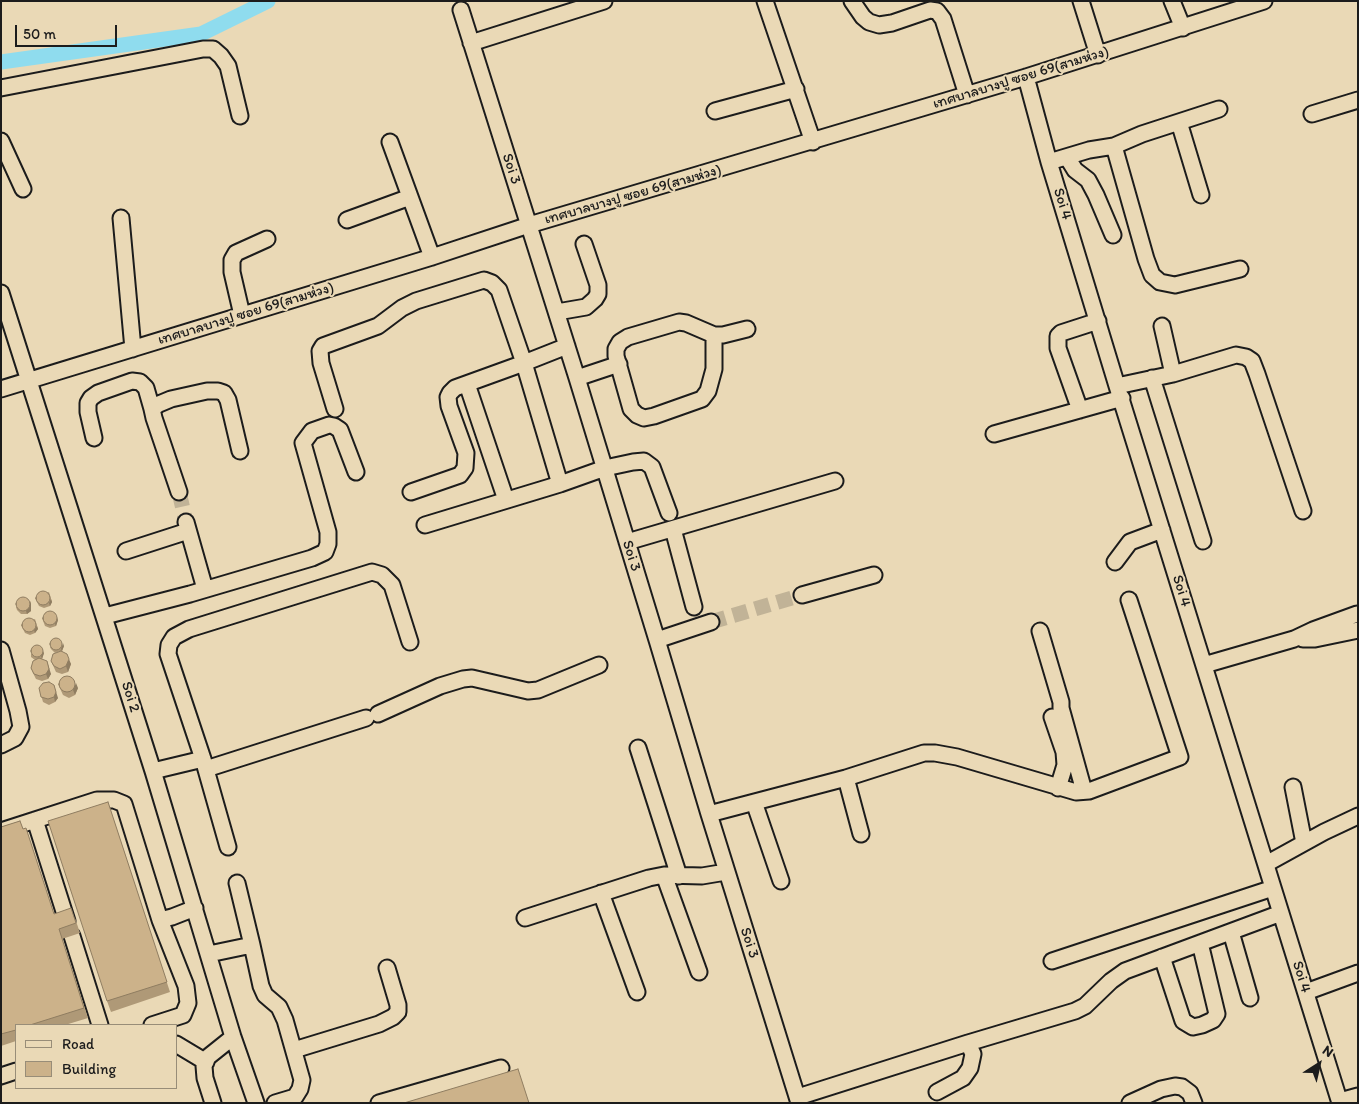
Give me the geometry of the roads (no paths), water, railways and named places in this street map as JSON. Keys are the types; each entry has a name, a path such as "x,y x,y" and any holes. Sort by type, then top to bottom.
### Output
{"street":[{"path":"471,43 604,1"},
{"path":"765,1 813,142"},
{"path":"852,1 863,18 879,25 892,23 943,6 943,19 967,95"},
{"path":"1081,1 1098,55"},
{"path":"1172,1 1183,28"},
{"name":"เทศบาลบางปู ซอย 69(สามห่วง)","path":"1,389 28,379 432,258 529,225 813,142 1098,55 1183,28 1240,5 1264,1"},
{"name":"Soi 3","path":"461,10 557,312 658,640 708,814 798,1100"},
{"path":"1,88 203,49 213,49 228,66 240,116"},
{"name":"Soi 4","path":"1026,77 1049,162 1340,1102"},
{"path":"715,111 796,89"},
{"path":"1312,114 1358,100"},
{"path":"1049,162 1089,150 1114,146 1142,134 1219,109"},
{"path":"1179,122 1201,195"},
{"path":"1,141 23,189"},
{"path":"390,142 432,258"},
{"path":"1114,146 1152,275 1160,282 1175,286 1240,269"},
{"path":"1068,157 1075,170 1088,180 1113,235"},
{"path":"347,220 410,197"},
{"path":"121,218 133,349"},
{"path":"242,315 232,272 232,260 236,253 267,239"},
{"path":"557,312 586,307 596,299 598,294 598,285 584,244"},
{"path":"335,409 321,363 320,352 323,346 378,326 402,308 416,301 484,280 492,283 498,290 524,363 560,484"},
{"name":"Soi 2","path":"1,293 105,616 209,954 232,1037 256,1103"},
{"path":"1080,410 1057,341 1058,336 1061,333 1098,321"},
{"path":"714,335 714,369 708,391 702,399 654,416 644,418 637,415 632,409 616,356 616,349 620,342 628,337 679,322 686,322 714,335 723,335 747,329"},
{"path":"1162,326 1173,374"},
{"path":"411,492 460,475 464,468 466,453 448,398 454,388 566,346"},
{"path":"994,434 1080,410 1152,378 1173,374 1236,355 1246,357 1252,362 1303,511"},
{"path":"577,378 619,364"},
{"path":"1152,378 1203,541"},
{"path":"94,438 88,412 88,403 91,398 98,392 132,381 140,382 146,388 179,492"},
{"path":"467,384 506,500"},
{"path":"152,409 171,399 207,390 218,391 224,394 228,400 240,451"},
{"path":"105,616 312,558 325,552 328,544 328,532 303,443 312,431 329,425 340,430 356,472"},
{"path":"425,525 560,484 605,468 644,461 652,467 668,513"},
{"path":"627,542 835,481"},
{"path":"126,551 187,526 205,589"},
{"path":"673,529 694,607"},
{"path":"1115,562 1130,542 1162,530"},
{"path":"228,848 204,764 168,654 169,645 174,637 189,629 372,572 382,575 392,585 410,642"},
{"path":"802,595 874,575"},
{"path":"708,814 846,778 924,753 935,752 957,757 1076,792 1088,791 1180,757 1129,600"},
{"path":"1204,666 1294,639 1358,614"},
{"path":"658,640 711,622"},
{"path":"1294,639 1315,639 1358,630"},
{"path":"1040,631 1062,702 1061,708 1084,792"},
{"path":"1,650 21,727 15,738 1,745"},
{"path":"153,771 204,764 372,716 463,678 472,678 519,690 533,691 599,665"},
{"path":"1052,717 1064,752 1065,765 1058,788"},
{"path":"638,748 680,876"},
{"path":"846,778 861,834"},
{"path":"1293,787 1304,843"},
{"path":"1,831 97,800 114,800 124,804 160,920 186,986 188,1002 183,1015 155,1024"},
{"path":"754,802 781,881"},
{"path":"1266,864 1358,816"},
{"path":"35,820 67,921"},
{"path":"525,918 649,878 664,875 702,876 726,872"},
{"path":"664,875 699,972"},
{"path":"237,883 260,986 265,995 279,1007 285,1020 302,1080 300,1089 295,1097 275,1103"},
{"path":"1052,961 1274,888"},
{"path":"602,893 637,992"},
{"path":"160,920 195,908"},
{"path":"798,1100 1075,1011 1085,1006 1111,981 1125,971 1281,913"},
{"path":"1231,932 1250,998"},
{"path":"72,936 100,1024"},
{"path":"1162,957 1183,1021 1192,1027 1202,1025 1213,1020 1217,1014 1200,943"},
{"path":"209,954 252,945"},
{"path":"294,1050 393,1018 398,1012 398,1005 387,968"},
{"path":"1306,992 1358,973"},
{"path":"214,1103 205,1078 204,1066 208,1057 232,1037"},
{"path":"936,1092 963,1078 970,1068 973,1054 968,1044"},
{"path":"178,1045 206,1062"},
{"path":"379,1103 501,1068"},
{"path":"1,1076 15,1071"},
{"path":"1130,1103 1161,1089 1175,1086 1182,1087 1190,1093 1194,1103"},
{"path":"1340,1102 1358,1096"}],"waterway":[{"path":"1,62 201,34 268,1"}],"tunnel":[{"path":"179,492 186,522"},
{"path":"711,622 802,595"}]}
